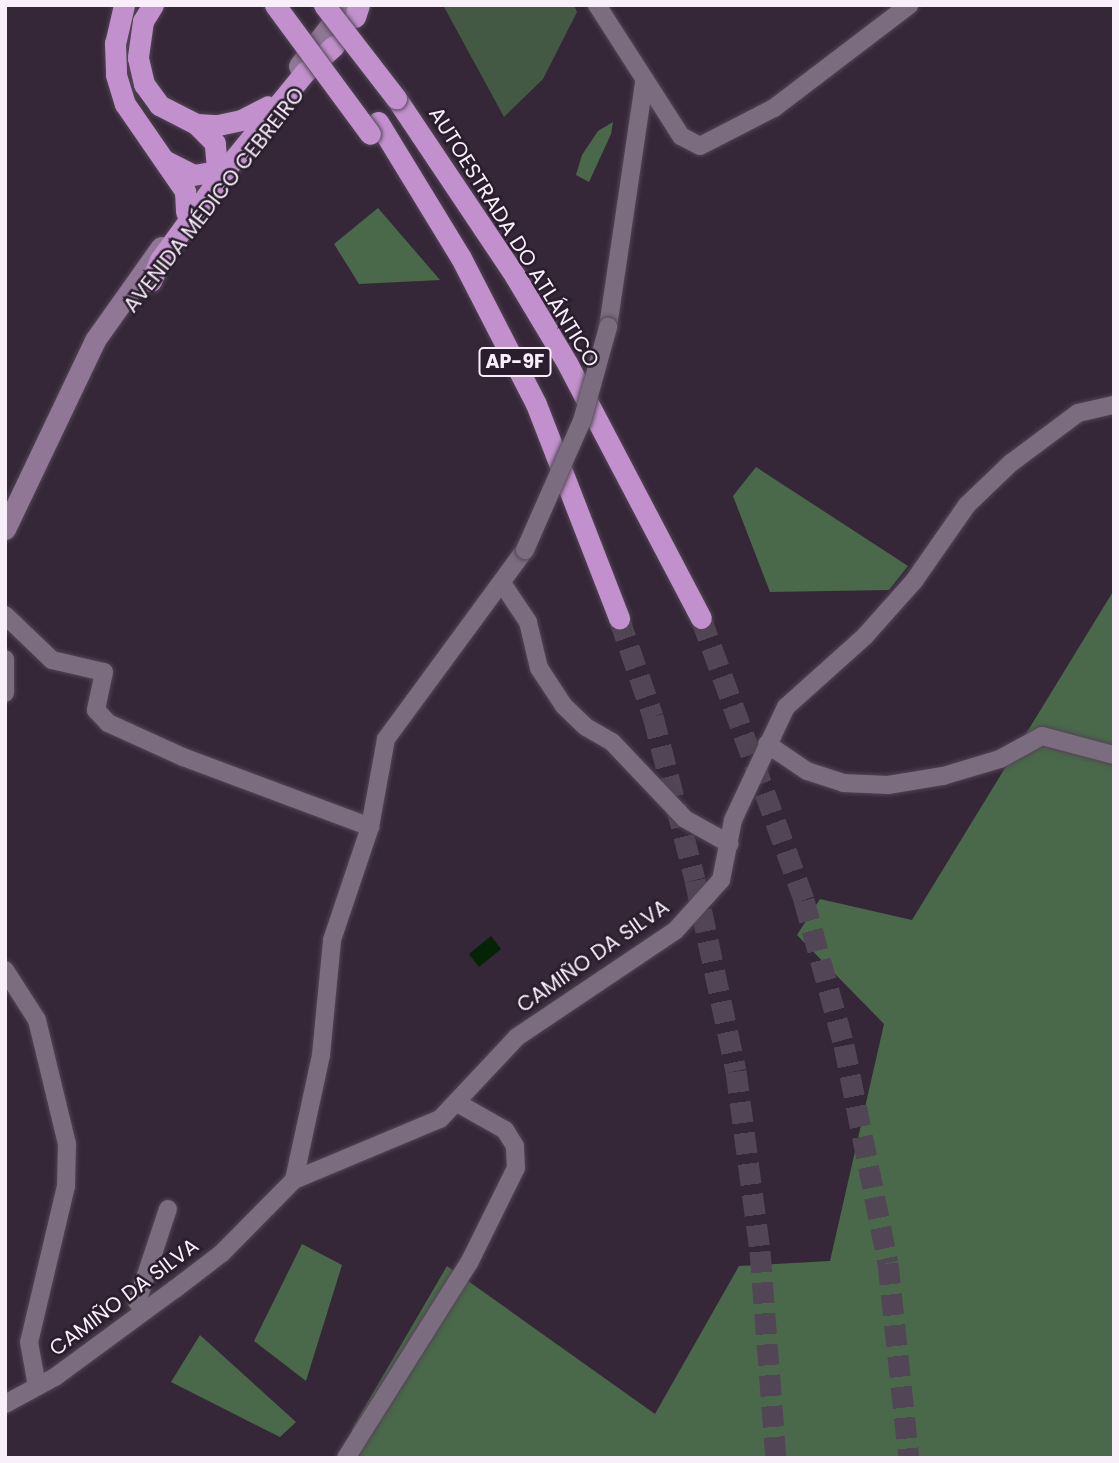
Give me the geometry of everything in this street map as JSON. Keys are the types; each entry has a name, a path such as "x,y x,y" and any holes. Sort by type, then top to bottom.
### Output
{"highway":[{"path":"124,5 116,43 116,75 125,104 184,191 187,212"},
{"path":"151,281 160,260 215,187 219,172 215,143 196,124 159,104 144,84 138,42 153,5"},
{"path":"275,5 374,128"},
{"path":"291,5 374,128"},
{"name":"AUTOESTRADA DO ATLÁNTICO","path":"324,5 398,92 515,276 567,363 701,618"},
{"path":"353,8 398,92"},
{"path":"166,161 193,175 219,172 239,155 304,72 334,46"},
{"path":"196,124 241,120 268,106"},
{"name":"AP-9F","path":"374,128 536,404 619,618"}],"main road":[{"name":"AVENIDA MÉDICO CEBREIRO","path":"67,397 151,281 334,46 353,8"},
{"name":"AVENIDA MÉDICO CEBREIRO","path":"5,529 100,332 268,106 353,8"}],"street":[{"path":"597,5 681,136 700,146 774,108 909,5"},
{"path":"294,1180 321,1055 332,940 370,827 386,739 525,550 582,421 608,327 644,82"},
{"name":"CAMIÑO DA SILVA","path":"5,1404 37,1386 222,1253 294,1180 319,1166 411,1135 459,1104 517,1037 675,931 722,880 733,820 786,707 865,636 914,581 967,505 1011,463 1079,413 1114,405"},
{"path":"502,583 528,622 539,668 564,706 586,727 612,742 685,818 730,844"},
{"path":"5,615 52,660 85,665 104,672 96,710 108,723 183,757 370,827"},
{"path":"5,659 5,693"},
{"path":"767,744 807,771 843,783 888,785 943,776 1000,760 1042,736 1114,755"},
{"path":"5,970 37,1020 67,1144 66,1186 29,1342 37,1386"},
{"path":"346,1458 469,1263 516,1168 515,1146 505,1130 459,1104"},
{"path":"137,1301 168,1209"},
{"path":"37,1386 48,1370 137,1301 175,1289"}],"shaded area":[{"path":"443,5 574,5 577,12 543,79 504,117"},
{"path":"613,122 611,134 589,182 576,175 582,155 598,131"},
{"path":"378,208 440,280 359,284 334,244"},
{"path":"756,467 908,566 889,590 770,592 733,496"},
{"path":"1114,590 1114,1458 346,1458 352,1429 447,1266 655,1414 739,1266 830,1261 884,1024 797,935 820,899 912,920"},
{"path":"491,936 501,949 479,967 469,954"},
{"path":"302,1244 342,1265 306,1381 254,1341"},
{"path":"200,1335 296,1422 280,1437 171,1382"}],"tunnel":[{"path":"619,618 653,716 695,880 736,1071 760,1251 776,1458"},
{"path":"701,618 804,900 844,1045 888,1263 909,1458"}]}
